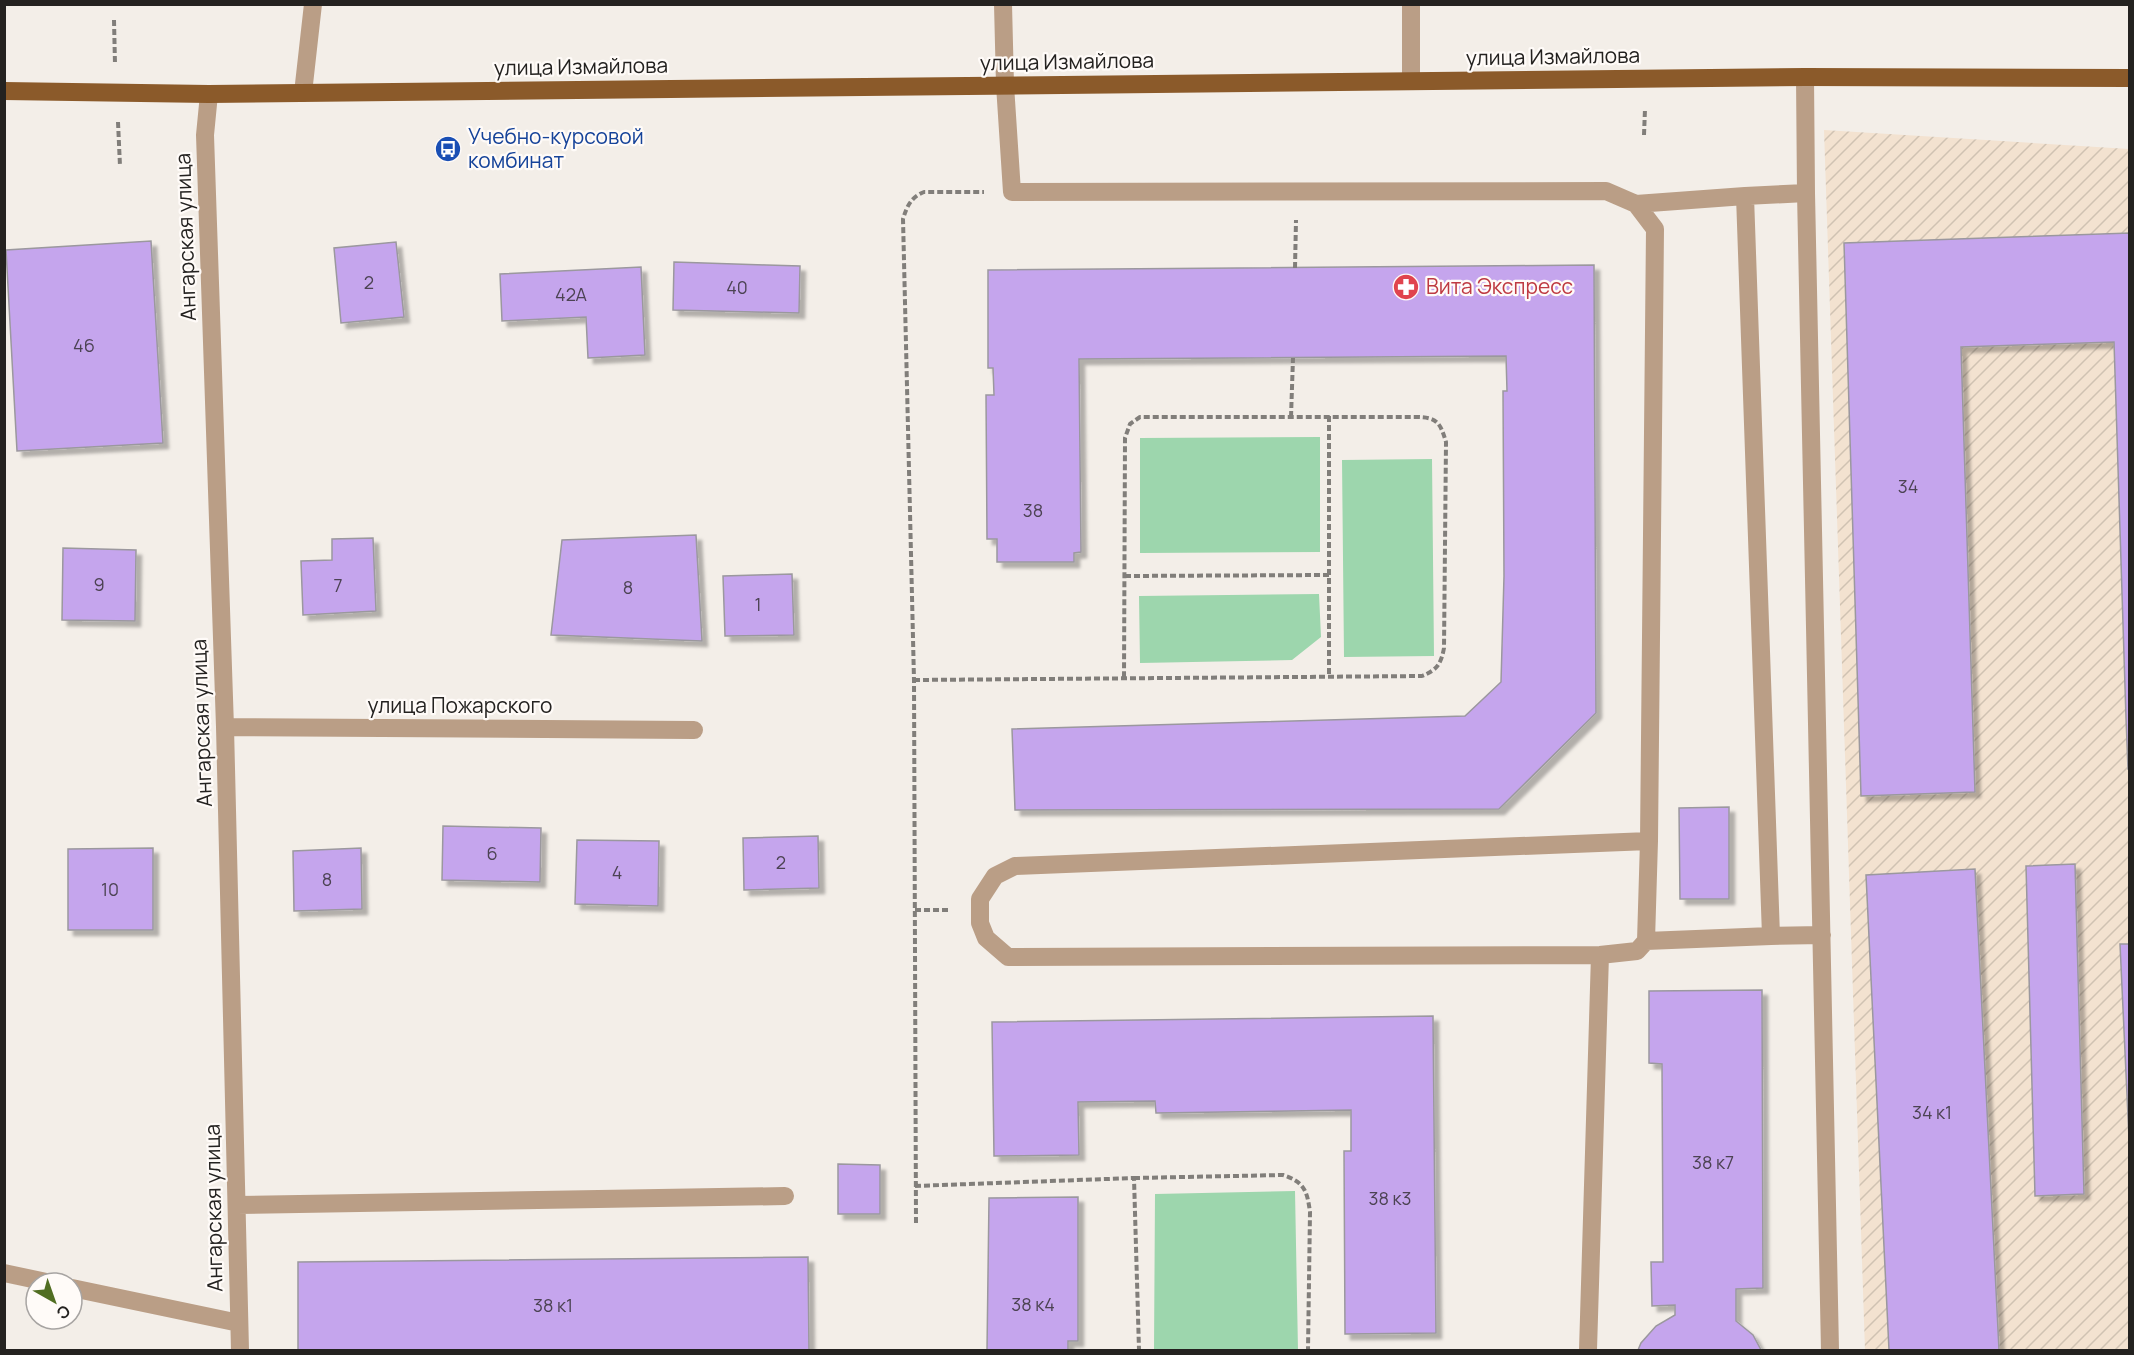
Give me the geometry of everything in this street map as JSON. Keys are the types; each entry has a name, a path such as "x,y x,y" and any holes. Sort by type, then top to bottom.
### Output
{"main road":[{"name":"улица Измайлова","path":"4,91 209,94 1805,77 2130,78"}],"street":[{"path":"303,93 313,4"},
{"path":"1003,4 1005,85 1012,192 1606,191 1636,204 1806,193"},
{"path":"1411,4 1411,81"},
{"path":"1805,77 1830,1350"},
{"name":"Ангарская улица","path":"209,94 206,147 225,727 240,1350"},
{"path":"1745,196 1771,936"},
{"path":"1636,204 1655,229 1649,841 1646,941 1637,951 1600,956 1008,957 986,938 980,923 980,899 996,876 1015,866 1649,841"},
{"name":"улица Пожарского","path":"225,727 693,730"},
{"path":"1646,941 1822,935"},
{"path":"1588,1350 1600,956"},
{"path":"237,1205 785,1196"},
{"path":"4,1273 24,1277"},
{"path":"84,1291 239,1323"}],"path":[{"path":"1644,135 1645,109"},
{"path":"916,1223 914,680 903,219 907,206 917,195 924,192 1012,192"},
{"path":"1295,268 1296,192"},
{"path":"1291,417 1293,358"},
{"path":"914,680 1124,679 1329,676 1422,676 1435,671 1442,662 1444,648 1446,442 1441,426 1430,417 1329,416 1140,417 1130,424 1125,438 1124,679"},
{"path":"1329,416 1329,676"},
{"path":"1125,576 1329,575"},
{"path":"915,1186 1283,1175 1296,1180 1308,1194 1310,1212 1308,1350"},
{"path":"1134,1178 1139,1350"}],"shaded area":[{"path":"1824,130 2129,149 2129,1350 1865,1350"}],"green space":[{"path":"1320,437 1320,552 1140,553 1140,438"},
{"path":"1432,459 1434,656 1344,657 1342,460"},
{"path":"1319,594 1321,637 1292,660 1140,663 1139,596"},
{"path":"1295,1191 1298,1350 1154,1350 1155,1194"}],"building":[{"path":"2130,233 2130,769 2128,769 2126,718 2114,342 1961,347 1975,792 1861,796 1844,243"},
{"path":"151,241 163,443 17,451 6,250"},
{"path":"396,242 404,317 341,323 334,248"},
{"path":"674,262 800,266 799,313 673,310"},
{"path":"1594,265 1596,713 1499,809 1015,810 1012,729 1465,716 1501,682 1504,576 1503,391 1507,391 1506,356 1079,359 1081,552 1074,553 1074,562 997,562 997,539 987,539 986,395 994,395 993,368 988,368 988,270"},
{"path":"641,267 645,355 588,358 586,317 502,321 500,274"},
{"path":"696,535 702,641 551,635 562,540"},
{"path":"373,538 376,611 303,615 301,561 332,560 332,539"},
{"path":"63,548 136,550 135,621 62,620"},
{"path":"792,574 794,635 725,636 723,576"},
{"path":"1729,807 1729,899 1680,899 1679,808"},
{"path":"443,826 541,828 540,882 442,880"},
{"path":"818,836 819,888 744,890 743,838"},
{"path":"577,840 659,841 658,906 575,904"},
{"path":"153,848 153,930 68,930 68,849"},
{"path":"361,848 362,909 294,911 293,851"},
{"path":"2075,864 2084,1194 2035,1196 2026,866"},
{"path":"1975,869 1999,1350 1889,1350 1866,875"},
{"path":"2120,944 2130,944 2130,1160"},
{"path":"1762,990 1763,1288 1736,1289 1736,1321 1753,1335 1761,1350 1638,1350 1656,1326 1675,1315 1675,1305 1652,1306 1651,1262 1663,1262 1662,1064 1649,1063 1649,991"},
{"path":"1433,1016 1436,1333 1345,1334 1344,1151 1351,1151 1351,1110 1156,1113 1155,1101 1078,1102 1079,1155 994,1156 992,1022"},
{"path":"838,1164 880,1165 880,1214 838,1214"},
{"path":"1078,1197 1078,1341 1068,1341 1068,1350 987,1350 989,1198"},
{"path":"808,1257 809,1350 298,1350 298,1262"}],"place":[{"name":"Учебно-курсовой комбинат","path":"448,149"},
{"name":"Вита Экспресс","path":"1406,287"}]}
